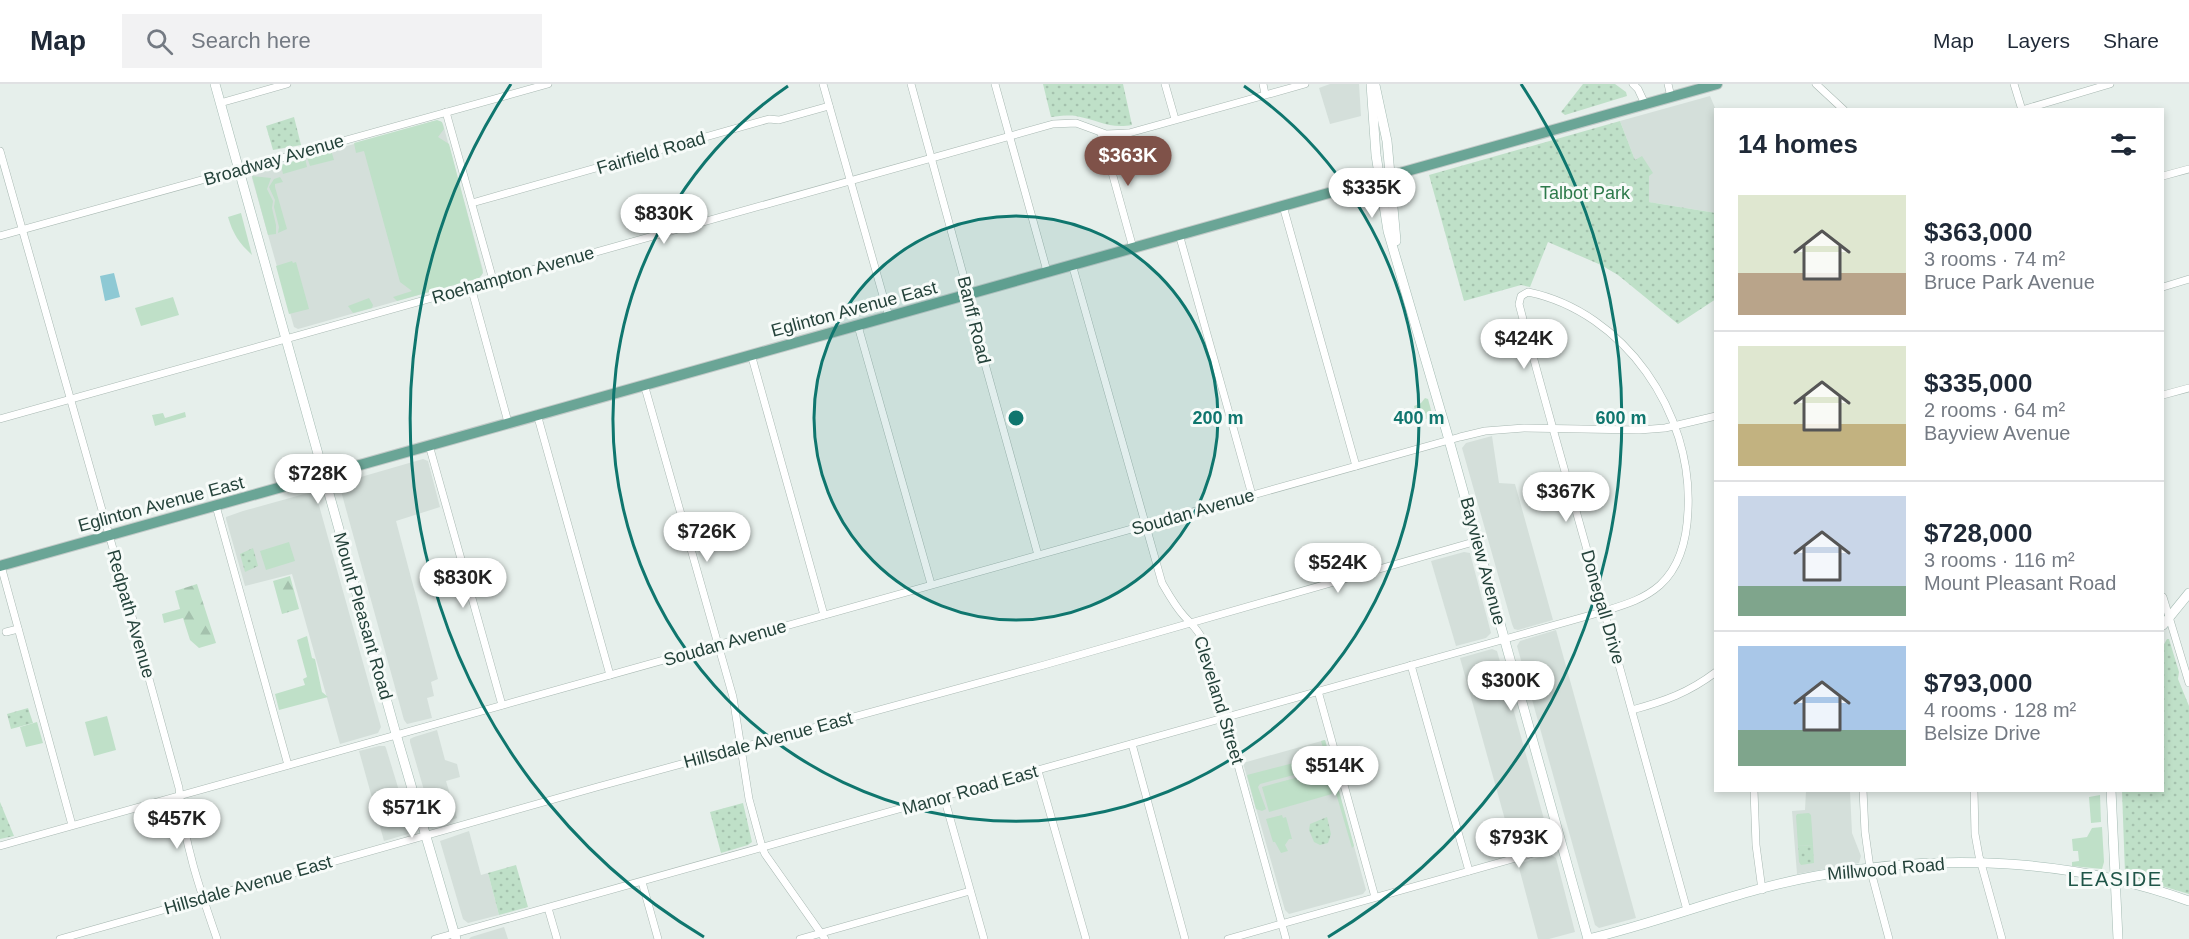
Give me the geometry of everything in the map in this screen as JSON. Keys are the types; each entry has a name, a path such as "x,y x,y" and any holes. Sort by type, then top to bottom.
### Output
{"main road":[{"name":"Mount Pleasant Road","path":"216,84 396,734 455,936"},
{"name":"Bayview Avenue","path":"1373,84 1387,141 1384,177 1396,252 1588,939"},
{"name":"Eglinton Avenue East","path":"0,566 1717,84"},
{"path":"2166,621 2189,593"},
{"path":"2111,792 2118,939"},
{"name":"Millwood Road","path":"1588,939 1814,876 1870,868 1932,863 1981,863 2053,868 2115,879 2189,901"}],"street":[{"path":"220,103 287,84"},
{"name":"Broadway Avenue","path":"0,236 548,84"},
{"path":"823,84 889,317"},
{"name":"Banff Road","path":"910,84 1038,555"},
{"path":"995,84 1047,271"},
{"path":"1165,84 1175,119"},
{"path":"1263,84 1265,94"},
{"name":"Roehampton Avenue","path":"0,419 1011,135 1064,122 1085,125 1101,133 1129,133 1305,84"},
{"path":"1633,84 1641,93 1645,104"},
{"path":"1668,84 1671,97"},
{"path":"1816,84 1842,108"},
{"path":"2014,84 2021,108"},
{"path":"2029,108 2110,84"},
{"name":"Fairfield Road","path":"472,203 769,119 779,120 829,106"},
{"path":"446,112 493,280"},
{"path":"1101,133 1133,248"},
{"name":"Redpath Avenue","path":"0,151 152,687 179,796 179,805 203,898 217,939"},
{"path":"2164,176 2189,169"},
{"path":"1283,206 1356,466"},
{"path":"1179,234 1252,495"},
{"name":"Cleveland Street","path":"1072,264 1162,583 1173,602 1197,628 1204,642 1287,939"},
{"path":"2164,287 2189,279"},
{"path":"471,287 508,422"},
{"name":"Manor Road East","path":"435,939 455,936 762,847 1627,605 1650,592 1662,583 1682,551 1687,525 1688,483 1685,459 1675,427 1655,384 1633,355 1614,337 1576,311 1538,294 1525,293 1521,296 1519,304"},
{"name":"Donegall Drive","path":"1519,304 1687,910"},
{"path":"858,326 931,585"},
{"path":"751,354 824,615"},
{"path":"644,384 733,698 749,799 762,847 822,936"},
{"path":"2164,395 2189,388"},
{"path":"537,414 610,675"},
{"name":"Soudan Avenue","path":"0,846 1449,440 1505,429 1639,430 1675,427 1714,417"},
{"path":"429,445 502,705"},
{"path":"216,506 288,765"},
{"name":"Hillsdale Avenue East","path":"60,939 1477,541"},
{"path":"0,566 72,825"},
{"path":"2164,605 2166,621 2189,683"},
{"path":"6,632 18,628"},
{"path":"1412,665 1469,871"},
{"path":"1632,710 1674,698 1714,673"},
{"path":"1318,691 1375,897"},
{"path":"1132,744 1185,939"},
{"path":"1038,771 1086,939"},
{"path":"1754,792 1756,845 1762,890"},
{"path":"1863,792 1864,824 1870,868 1888,939"},
{"path":"1974,792 1975,834 2002,939"},
{"path":"944,797 984,939"},
{"path":"1228,939 1562,845"},
{"path":"642,882 658,939"},
{"path":"800,939 822,936 970,891"},
{"path":"548,908 557,939"}],"shaded area":[{"path":"1330,84 1359,84 1361,116 1330,124 1319,88"},
{"path":"1710,96 1715,108 1714,213 1649,202 1649,175 1635,160 1620,121"},
{"path":"440,121 443,124 483,270 482,275 479,278 298,329 294,327 252,178 253,173"},
{"path":"1492,436 1499,483 1515,484 1553,620 1518,630 1514,629 1512,624 1462,448 1466,443"},
{"path":"423,459 428,461 440,507 396,521 438,679 431,682 434,696 427,698 432,718 407,724 341,491 347,481"},
{"path":"315,491 381,727 378,733 340,744 292,574 245,586 226,519 226,517 243,511"},
{"path":"1464,552 1470,553 1491,633 1486,638 1456,646 1431,561"},
{"path":"1556,630 1636,918 1599,928 1595,925 1517,646 1520,641"},
{"path":"1492,649 1497,651 1549,837 1546,843 1514,852 1460,658"},
{"path":"437,730 445,760 457,764 460,777 446,781 457,818 438,825 433,821 410,742 410,739 414,737"},
{"path":"1325,740 1366,890 1363,894 1289,914 1285,910 1243,763"},
{"path":"379,746 386,748 411,830 408,834 384,841 359,751"},
{"path":"1806,792 1850,792 1852,833 1861,856 1859,863 1797,874 1792,811 1805,810"},
{"path":"469,831 481,875 488,873 499,915 468,923 463,919 440,841"},
{"path":"1550,854 1556,858 1575,932 1549,939 1538,939 1518,864"},
{"path":"504,927 508,939 469,939 471,937"}],"green space":[{"path":"1043,84 1123,84 1132,125 1110,125 1076,116 1051,117"},
{"path":"1583,84 1615,84 1626,92 1627,96 1565,115 1561,112"},
{"path":"294,117 301,145 273,150 266,126"},
{"path":"437,120 442,122 444,129 438,137 449,144 483,273 479,278 397,301 393,297 412,291 400,282 364,151 356,153 354,143"},
{"name":"Talbot Park","path":"1620,121 1635,160 1642,156 1653,173 1649,176 1649,202 1714,213 1714,300 1678,324 1618,275 1548,242 1530,287 1521,285 1464,301 1429,175"},
{"path":"331,150 334,160 310,166 307,157"},
{"path":"305,158 307,167 283,174 281,165"},
{"path":"252,176 271,178 267,189 273,201 276,234 268,235"},
{"path":"280,177 283,182 275,184 275,187 287,229 278,233 275,200 269,187 274,179"},
{"path":"241,213 252,255 237,238 228,217"},
{"path":"296,262 309,309 289,314 276,266"},
{"path":"173,297 179,315 141,326 135,308"},
{"path":"369,298 373,305 372,308 353,313 348,306"},
{"path":"1425,398 1428,399 1433,417 1418,421 1414,406"},
{"path":"185,412 186,417 155,426 152,415 163,413 165,418"},
{"path":"289,542 295,561 266,570 260,551"},
{"path":"253,548 258,566 245,572 240,554"},
{"path":"290,576 299,609 282,614 273,581"},
{"path":"197,584 216,643 199,648 190,640 183,618 164,623 162,614 180,609 175,591"},
{"path":"307,636 322,692 328,697 279,710 275,694 305,685 303,679 307,677 297,640"},
{"path":"2169,639 2179,672 2178,679 2189,706 2189,894 2128,876 2125,873 2122,792 2164,792 2164,644"},
{"path":"28,708 33,723 11,729 7,714"},
{"path":"107,716 116,750 94,756 85,722"},
{"path":"37,722 43,743 26,747 20,727"},
{"path":"1325,740 1354,846 1352,848 1328,766 1260,784 1258,787 1266,809 1262,811 1256,809 1247,775 1325,755 1321,741"},
{"path":"1325,770 1332,794 1269,812 1262,787"},
{"path":"2100,795 2101,822 2091,823 2089,797"},
{"path":"0,802 14,836 0,839"},
{"path":"743,803 752,842 721,853 710,812"},
{"path":"1809,813 1811,815 1813,845 1798,846 1797,814"},
{"path":"1282,815 1283,818 1286,817 1292,839 1289,839 1285,845 1288,851 1281,853 1273,842 1266,819"},
{"path":"1327,817 1331,834 1328,843 1320,845 1314,842 1309,830 1310,824"},
{"path":"2102,827 2104,862 2102,869 2072,866 2072,862 2079,861 2078,851 2073,851 2072,839 2087,837 2092,828"},
{"path":"1813,845 1814,863 1801,865 1798,846"},
{"path":"516,865 528,907 499,915 488,873"}],"water":[{"path":"114,273 120,297 105,301 100,276"}],"district":[{"name":"LEASIDE","path":"2115,879"}]}
